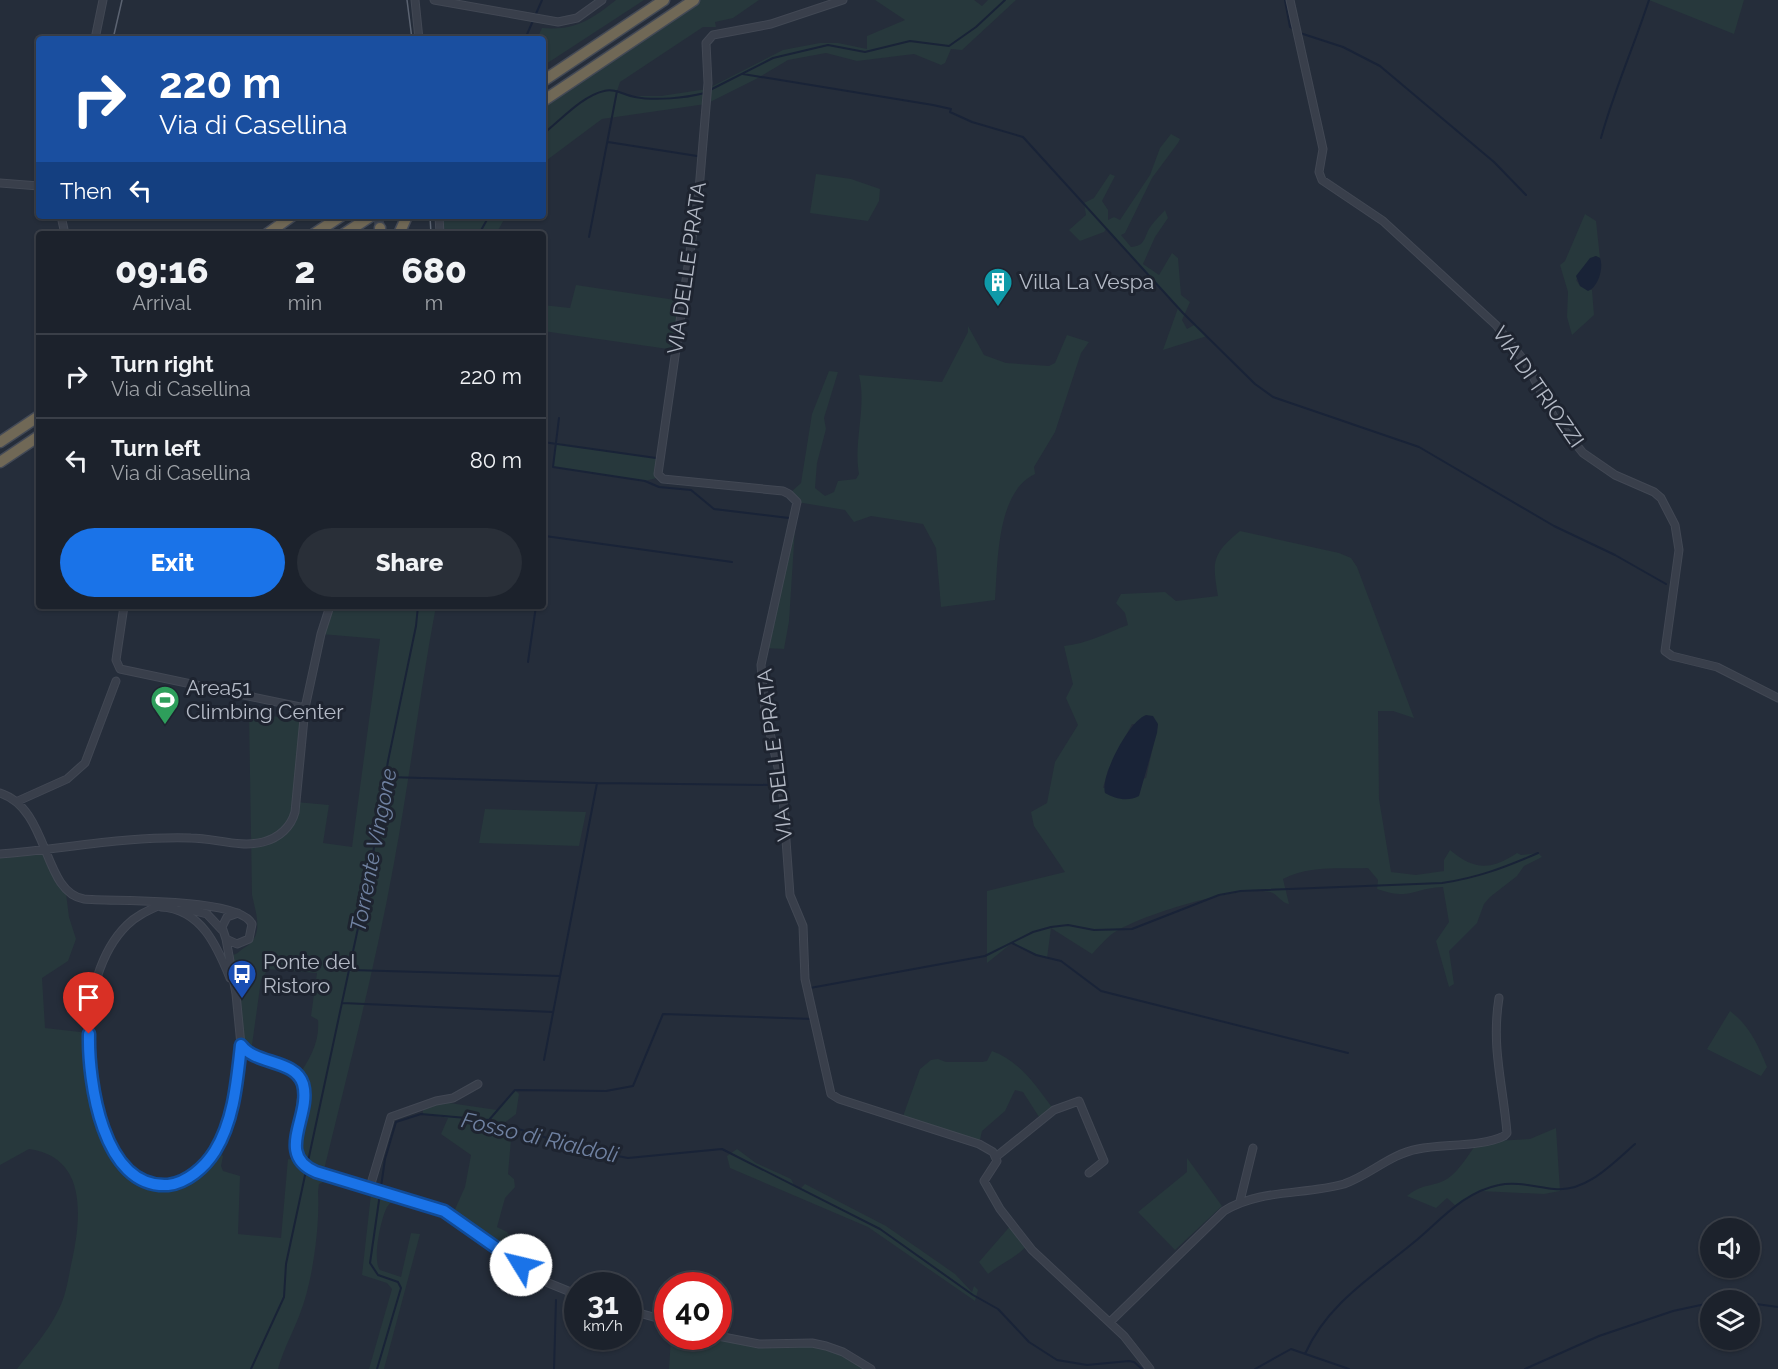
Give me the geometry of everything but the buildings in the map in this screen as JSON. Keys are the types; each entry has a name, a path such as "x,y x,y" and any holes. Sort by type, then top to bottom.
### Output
{"highway":[{"path":"546,77 664,0"},
{"path":"546,99 694,0"},
{"path":"271,231 288,219"},
{"path":"318,231 336,219"},
{"path":"348,231 366,219"},
{"path":"0,442 36,418"},
{"path":"0,462 36,438"}],"street":[{"path":"96,36 103,0"},
{"path":"415,0 419,36"},
{"path":"434,0 558,22 577,18 602,0"},
{"name":"VIA DELLE PRATA","path":"843,0 771,24 713,34 706,42 708,83 699,190 658,474 663,478 783,491 797,502 762,665 765,711 782,785 790,895 803,926 805,979 831,1094 839,1099 979,1144 997,1156"},
{"name":"VIA DI TRIOZZI","path":"1290,0 1323,149 1319,172 1322,180 1383,221 1496,325 1526,363 1554,417 1583,453 1615,475 1654,492 1661,498 1675,525 1679,550 1665,651 1672,656 1717,667 1778,698"},
{"path":"0,183 36,184"},
{"path":"124,609 116,660 120,669 305,708"},
{"path":"0,854 87,843 191,838 252,843 275,837 290,825 294,816 305,708 321,633 329,609"},
{"path":"18,801 67,779 83,766 116,681"},
{"path":"0,793 18,801 46,849 60,884 70,895 84,899 120,902 168,907 203,912 213,918 226,939 236,994 241,1045 233,1105 224,1132 209,1159 191,1176 171,1184 153,1183 131,1172 113,1148 98,1112 90,1069 90,1021 96,984 112,944 131,921 158,906"},
{"path":"120,902 200,905 248,917 253,929 249,939 237,944 233,953 232,974"},
{"path":"168,907 190,916 206,931 218,949 236,994"},
{"path":"222,930 225,918 238,913"},
{"path":"226,939 237,944"},
{"path":"1110,1322 1224,1211 1240,1201 1343,1184 1362,1176 1377,1165 1416,1149 1498,1139 1504,1136 1507,1133 1504,1098 1495,1049 1494,1026 1499,998"},
{"path":"241,1045 250,1054 289,1069 301,1080 303,1097 295,1152 300,1162 316,1172 444,1211 542,1280 564,1289"},
{"path":"373,1188 390,1117 423,1105 453,1098 478,1084"},
{"path":"1089,1173 1104,1161 1079,1101 1054,1110 997,1156 997,1161 984,1181 1000,1209 1032,1250 1110,1322 1150,1369"},
{"path":"1240,1201 1253,1148"},
{"path":"732,1339 759,1344 812,1343 826,1346 843,1352 871,1369"}],"shaded area":[{"path":"616,0 644,0 546,64 546,36 538,36 542,28 573,26 598,13"},
{"path":"694,0 759,0 733,18 715,22 716,27 703,27 620,82 617,91 628,96 661,96 707,89 783,50 820,43 838,43 867,49 867,36 905,20 875,0 974,0 982,6 988,0 1016,0 962,50 951,49 945,63 941,65 914,54 857,61 826,53 788,60 706,104 602,119 546,161 546,99"},
{"path":"1649,0 1744,0 1734,34"},
{"path":"1171,134 1180,139 1152,178 1125,233 1121,235 1131,247 1139,245 1165,210 1168,218 1155,237 1143,264 1159,275 1172,253 1178,258 1181,295 1190,302 1182,320 1187,329 1196,324 1207,336 1163,350 1178,308 1107,228 1104,232 1080,241 1069,230 1086,215 1084,203 1094,198 1110,174 1115,176 1102,201 1108,210 1108,220 1114,217 1120,220 1150,175 1160,148"},
{"path":"816,174 851,179 880,189 879,201 868,221 810,213"},
{"path":"1585,214 1596,221 1600,258 1595,256 1576,280 1580,286 1592,290 1594,315 1572,335 1567,317 1568,292 1560,265 1565,261"},
{"path":"439,219 504,219 498,231 440,231"},
{"path":"576,285 682,301 675,350 546,331 546,305 570,308"},
{"path":"968,326 984,355 1006,363 1049,366 1055,363 1067,335 1089,342 1081,353 1055,432 1034,467 1035,474 1022,483 1006,512 999,549 995,600 941,607 936,548 923,524 871,516 854,522 845,510 797,502 789,494 801,483 812,414 829,371 838,372 824,418 826,429 817,463 815,488 825,496 834,492 838,481 856,479 859,474 858,450 862,399 859,375 942,382 968,332"},
{"path":"556,443 656,458 659,459 660,477 645,481 553,467"},
{"path":"796,513 789,621 784,649 765,648"},
{"path":"1240,531 1339,553 1351,558 1357,567 1414,718 1393,711 1378,711 1379,799 1391,872 1416,875 1444,871 1444,860 1450,850 1467,862 1483,866 1499,863 1517,853 1521,855 1538,853 1542,857 1524,866 1517,876 1490,897 1484,904 1477,923 1449,951 1454,984 1449,987 1436,941 1449,922 1443,887 1405,894 1377,889 1378,880 1368,868 1313,870 1283,879 1289,904 1273,893 1256,891 1215,897 1168,910 1115,932 1092,954 1051,928 1047,958 1012,943 987,963 987,891 1065,872 1034,826 1031,812 1047,803 1055,762 1078,725 1066,698 1073,684 1064,646 1089,641 1128,625 1125,613 1116,603 1121,594 1165,592 1176,601 1218,596 1215,574 1216,559 1224,546","holes":["1132,724 1158,724 1146,778 1103,788 1108,770"]},
{"path":"329,609 435,609 387,902 323,1174 395,1195 387,1207 380,1229 377,1257 380,1270 401,1277 411,1233 420,1234 384,1369 369,1369 392,1289 387,1283 362,1275 371,1194 325,1181 319,1184 315,1251 306,1296 278,1369 17,1369 45,1333 61,1304 75,1248 78,1211 71,1178 62,1164 48,1154 29,1149 0,1165 0,854 47,849 66,893 69,917 76,939 68,961 42,978 45,1028 89,1033 89,1048 100,1120 131,1172 165,1185 191,1176 216,1150 223,1156 221,1166 223,1171 240,1176 238,1234 281,1238 288,1159 297,1160 303,1102 298,1076 316,1042 318,1028 318,1020 311,1016 317,973 268,969 261,980 253,1052 243,1048 232,974 232,955 251,943 257,931 257,917 252,895 249,714 303,719 296,802 329,805 323,843 352,847 380,639 321,634"},
{"path":"485,809 586,812 579,846 479,843"},
{"path":"1730,1011 1753,1036 1767,1067 1761,1076 1707,1049"},
{"path":"992,1051 1002,1055 1019,1068 1054,1110 1041,1120 1023,1092 1015,1090 1005,1111 982,1131 979,1144 902,1119 920,1069 931,1060 982,1062 987,1061"},
{"path":"515,1090 519,1094 516,1114 503,1124 512,1128 508,1174 514,1179 515,1187 505,1198 497,1227 507,1232 522,1252 517,1262 452,1216 465,1187 471,1155 441,1134 448,1118 423,1114 423,1105 436,1101 497,1110"},
{"path":"1556,1128 1560,1191 1544,1194 1480,1191 1456,1206 1447,1198 1436,1208 1407,1196 1451,1176 1478,1142 1530,1139"},
{"path":"737,1149 756,1163 791,1179 795,1187 800,1189 805,1184 886,1226 955,1274 972,1292 974,1286 978,1290 975,1301 868,1227 730,1168 727,1156"},
{"path":"1187,1158 1222,1206 1175,1250 1138,1212 1187,1172"},
{"path":"1012,1224 1028,1244 988,1274 979,1262"},
{"path":"732,1340 745,1343 826,1346 871,1369 669,1369 670,1350 732,1350"}],"water":[{"path":"1596,256 1600,258 1601,272 1595,286 1588,291 1580,286 1576,276 1590,258"},
{"path":"1146,715 1153,716 1158,724 1139,796 1126,799 1109,795 1105,793 1105,785 1111,762 1132,727"}],"waterway":[{"name":"Torrente Vingone","path":"526,36 542,0"},
{"path":"710,90 773,58 828,45 865,52 910,41 949,46 976,27 1005,0"},
{"path":"1285,0 1290,27 1295,30"},
{"path":"1601,138 1649,0"},
{"path":"1300,33 1343,47 1380,66 1494,162 1526,195"},
{"path":"743,74 951,109 950,112 972,122 1023,137 1183,313 1255,384 1273,397 1419,447 1554,526 1615,555 1666,584"},
{"path":"546,131 580,103 604,91 612,90 652,99 679,98 705,93"},
{"path":"589,237 617,91"},
{"path":"608,142 697,156"},
{"name":"Torrente Vingone","path":"481,231 487,219"},
{"path":"559,418 553,467 645,481 659,487 691,490 714,509 789,518"},
{"path":"546,442 656,458"},
{"path":"546,513 546,522"},
{"path":"546,536 732,562"},
{"name":"Torrente Vingone","path":"251,1369 284,1297 286,1264 370,872 388,761 418,609"},
{"path":"528,662 536,609"},
{"path":"387,777 774,785"},
{"path":"544,1060 597,783"},
{"path":"811,990 810,988 985,956 1033,932 1051,927 1068,925 1094,930 1132,929 1219,895 1241,891 1442,883 1491,871 1538,853"},
{"path":"1012,943 1036,955 1061,961 1101,991 1348,1053"},
{"path":"350,970 560,976"},
{"path":"342,1003 553,1012"},
{"path":"489,1120 515,1090 606,1091 633,1086 663,1014 813,1019"},
{"name":"Fosso di Rialdoli","path":"377,1369 401,1288 398,1282 378,1275 370,1263 385,1159 396,1122 421,1114 489,1120 586,1150 628,1158 722,1149 880,1229 973,1295 998,1309 1029,1342 1057,1360 1087,1365 1129,1361 1142,1369"},
{"path":"1305,1354 1325,1320 1352,1292 1463,1201 1486,1189 1506,1184 1554,1189 1577,1186 1588,1182 1608,1168 1635,1144"},
{"path":"554,1369 556,1300"},
{"path":"1525,1369 1599,1336 1673,1311 1700,1305"},
{"path":"1760,1305 1778,1307"},
{"path":"1255,1369 1291,1349 1349,1369"}],"tunnel":[{"path":"378,219 380,228"}],"tram line":[{"path":"114,36 122,0"},
{"path":"407,0 412,36"},
{"path":"430,219 431,231"}],"place":[{"name":"Villa La Vespa","path":"998,308"},
{"name":"Area51 Climbing Center","path":"165,726"},
{"name":"Ponte del Ristoro","path":"242,1000"}],"route":[{"path":"89,1034 91,1080 102,1126 120,1159 140,1178 157,1184 174,1184 191,1176 216,1150 233,1105 241,1045 250,1054 289,1069 301,1080 303,1097 295,1152 302,1164 316,1172 444,1211 521,1265"}]}
